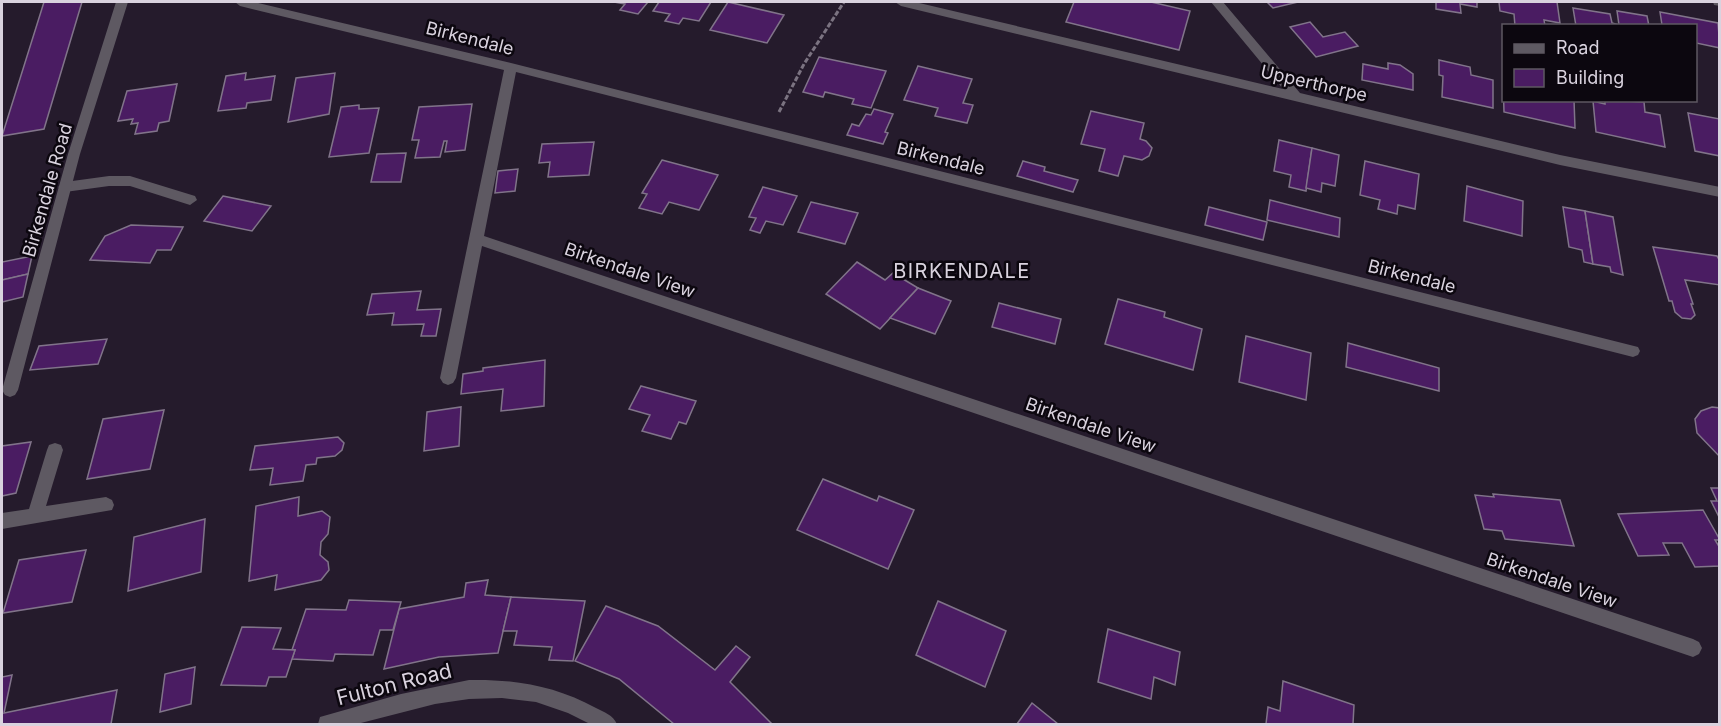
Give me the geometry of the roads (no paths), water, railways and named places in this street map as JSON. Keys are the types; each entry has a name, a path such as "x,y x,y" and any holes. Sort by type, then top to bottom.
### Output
{"street":[{"name":"Birkendale Road","path":"9,390 65,187 122,2"},
{"name":"Birkendale","path":"240,2 511,67 1634,351"},
{"name":"Upperthorpe","path":"901,2 1560,160 1719,192"},
{"path":"1217,2 1297,98"},
{"path":"448,378 511,67"},
{"path":"65,187 109,181 130,182 190,200"},
{"name":"Birkendale View","path":"477,239 1692,648"},
{"path":"34,516 55,450"},
{"path":"2,521 106,505"},
{"name":"Fulton Road","path":"327,724 438,692 508,687 580,706 608,724"}],"district":[{"name":"BIRKENDALE","path":"962,271"}]}
